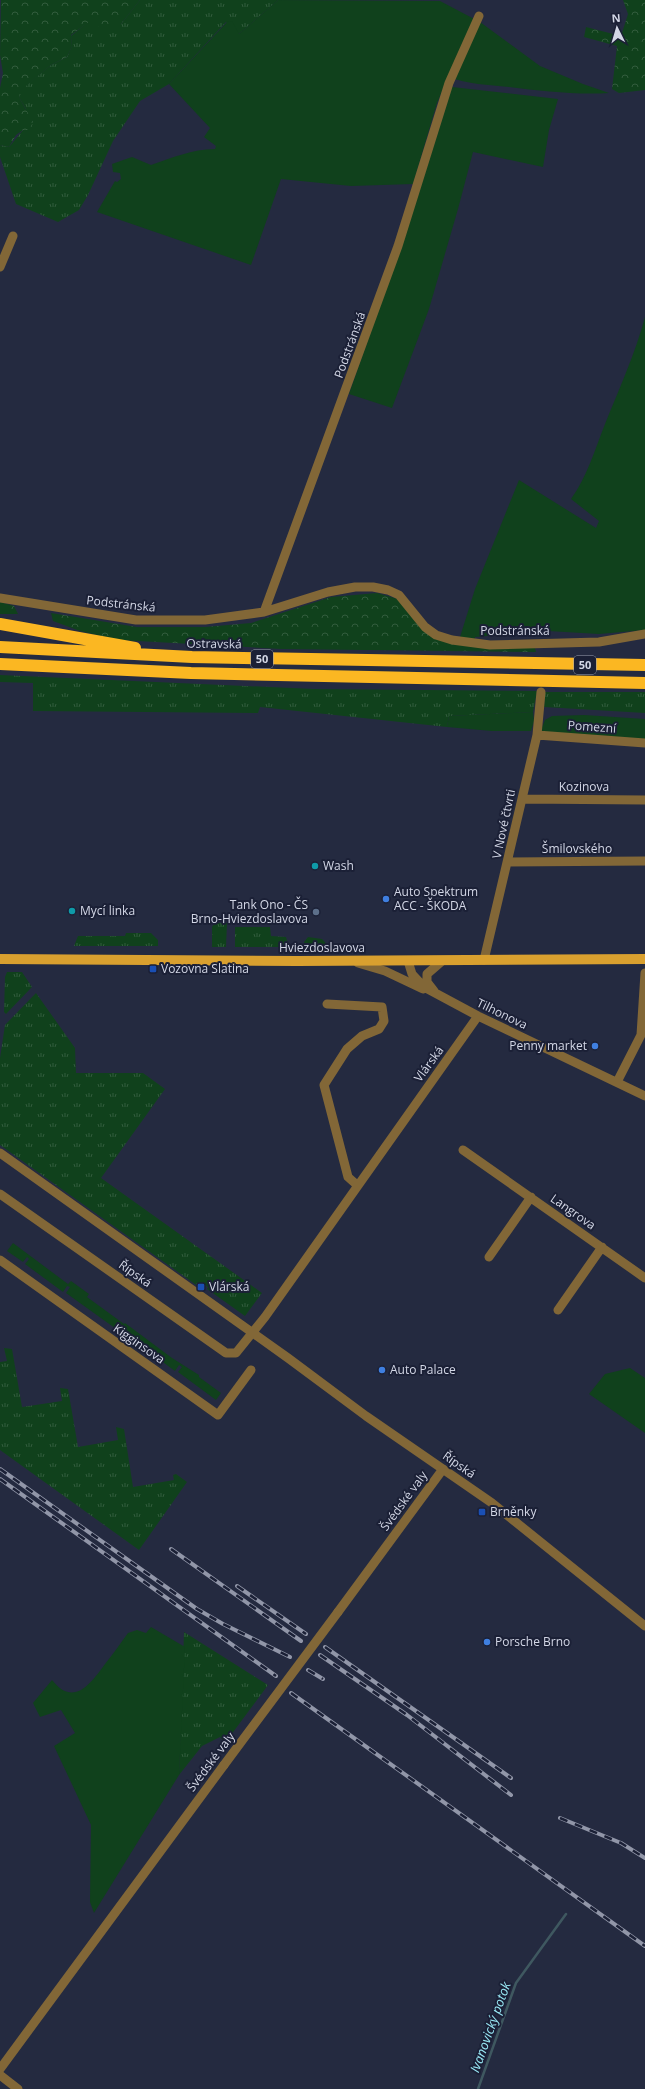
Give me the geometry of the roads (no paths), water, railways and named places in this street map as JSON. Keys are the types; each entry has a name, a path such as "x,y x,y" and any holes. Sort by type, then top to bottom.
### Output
{"highway":[{"name":"50","path":"0,624 192,657"},
{"name":"Ostravská","path":"0,647 192,657 645,665"},
{"name":"50","path":"0,664 192,673 645,683"}],"main road":[{"name":"Hviezdoslavova","path":"0,959 442,961 645,959"}],"street":[{"name":"Podstránská","path":"264,612 398,246 449,83 479,16"},
{"path":"0,267 14,236"},
{"name":"Podstránská","path":"0,598 136,620 205,620 264,612 328,592 355,587 373,587 388,590 399,595 425,627 436,635 452,640 490,645 541,648 599,642 645,634"},
{"name":"V Nové čtvrti","path":"484,960 537,735 541,692"},
{"name":"Pomezní","path":"537,735 645,743"},
{"name":"Kozinova","path":"522,799 645,800"},
{"name":"Šmilovského","path":"508,862 645,861"},
{"name":"Tilhonova","path":"352,961 386,972 410,984 436,994 478,1016 645,1096"},
{"name":"Tilhonova","path":"408,961 416,980 436,994"},
{"path":"436,994 427,982 427,974 442,961"},
{"path":"617,1082 643,1035 645,973"},
{"path":"326,1004 382,1007 384,1021 379,1029 362,1036 347,1049 324,1085 348,1177 357,1185"},
{"name":"Vlárská","path":"253,1332 478,1016"},
{"name":"Langrova","path":"463,1150 645,1278"},
{"name":"Řípská","path":"0,1153 253,1332 366,1416 443,1469 513,1520 645,1626"},
{"name":"Řípská","path":"0,1194 226,1353 230,1354 238,1352 253,1332"},
{"name":"Langrova","path":"489,1257 531,1197"},
{"path":"558,1310 602,1247"},
{"name":"Kigginsova","path":"0,1260 218,1415 251,1370"},
{"name":"Švédské valy","path":"0,2069 443,1469"},
{"path":"0,2075 18,2089"}],"waterway":[{"name":"Ivanovický potok","path":"478,2089 516,1983 566,1914"}],"railway":[{"path":"0,1469 197,1609 223,1624 290,1657"},
{"path":"0,1479 276,1676"},
{"path":"171,1549 301,1641"},
{"path":"237,1586 306,1634"},
{"path":"325,1647 511,1778"},
{"path":"320,1655 407,1715 511,1795"},
{"path":"308,1670 323,1679"},
{"path":"291,1693 645,1946"},
{"path":"560,1818 621,1843 645,1858"}],"place":[{"name":"Wash","path":"315,866"},
{"name":"Auto Spektrum ACC - ŠKODA","path":"386,899"},
{"name":"Mycí linka","path":"72,911"},
{"name":"Tank Ono - ČS Brno-Hviezdoslavova","path":"316,912"},
{"name":"Vozovna Slatina","path":"153,969"},
{"name":"Penny market","path":"595,1046"},
{"name":"Vlárská","path":"201,1287"},
{"name":"Auto Palace","path":"382,1370"},
{"name":"Brněnky","path":"482,1512"},
{"name":"Porsche Brno","path":"487,1642"}]}
